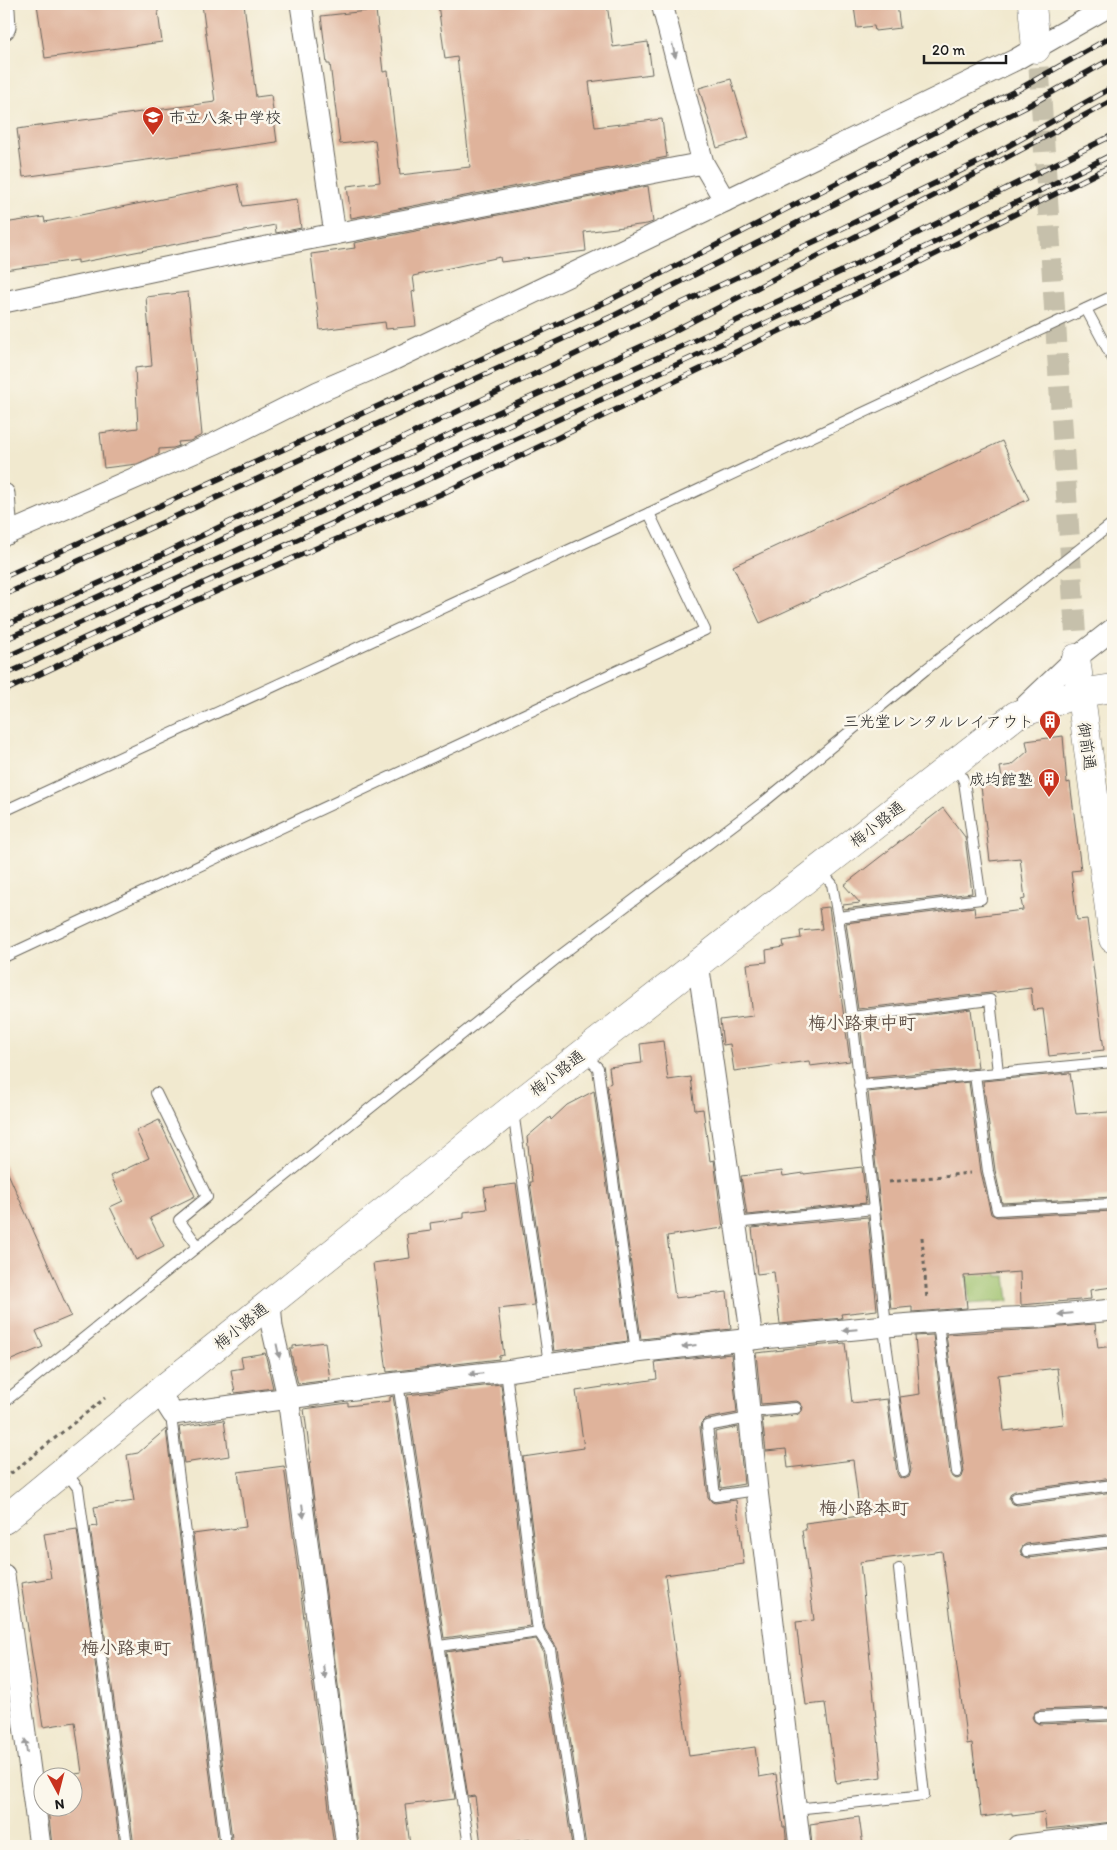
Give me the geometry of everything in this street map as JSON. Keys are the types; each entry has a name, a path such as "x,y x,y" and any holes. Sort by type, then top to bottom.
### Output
{"street":[{"path":"301,4 335,234"},
{"path":"662,4 702,163 724,201"},
{"path":"1032,4 1038,58"},
{"path":"4,494 5,534 216,443 318,392 386,363 724,201 1038,58 1113,4"},
{"path":"4,10 4,29"},
{"path":"4,302 335,234 702,163"},
{"name":"梅小路通","path":"4,1520 65,1471 166,1403 270,1302 513,1108 1016,715 1076,650 1113,629"},
{"name":"御前通","path":"1076,650 1113,939"},
{"path":"1016,715 1080,693 1113,688"},
{"path":"698,963 734,1223 747,1340 749,1415 800,1846"},
{"path":"270,1302 272,1327 288,1398 347,1846"},
{"path":"166,1403 288,1398 506,1371 636,1352 747,1340 886,1326 1038,1317 1113,1310"},
{"path":"4,1574 40,1846"},
{"path":"1018,1846 1113,1834"}],"lane":[{"path":"4,811 1113,296"},
{"path":"1086,309 1113,358"},
{"path":"4,957 705,630 649,512"},
{"path":"4,1402 557,958 765,801 925,670 1113,523"},
{"path":"838,917 981,899 964,782 954,763"},
{"path":"820,870 832,884 852,1017 874,1209 886,1326 885,1336 904,1472"},
{"path":"852,1017 990,1000 998,1072"},
{"path":"583,1053 598,1068 636,1352"},
{"path":"859,1086 1113,1062"},
{"path":"975,1075 988,1171 997,1210 1113,1204"},
{"path":"156,1093 207,1197 179,1220 198,1246"},
{"path":"513,1108 549,1364"},
{"path":"734,1223 874,1209"},
{"path":"934,1323 957,1472"},
{"path":"506,1371 538,1632 550,1649 579,1846"},
{"path":"398,1383 469,1846"},
{"path":"166,1403 172,1424 226,1846"},
{"path":"757,1490 715,1496 707,1426 749,1415 796,1408"},
{"path":"65,1471 78,1488 127,1846"},
{"path":"1016,1498 1113,1485"},
{"path":"1027,1551 1113,1541"},
{"path":"796,1809 924,1795 899,1569"},
{"path":"439,1646 538,1632"},
{"path":"1039,1717 1113,1714"}],"path":[{"path":"871,1184 988,1171"},
{"path":"922,1237 934,1323"}],"green space":[{"path":"992,1219 997,1276 1006,1276 1009,1301 969,1304 964,1222"}],"building":[{"path":"37,4 157,4 162,42 45,58"},
{"path":"202,4 244,4 256,97 271,95 277,142 23,177 17,129 215,102"},
{"path":"438,4 607,4 613,47 648,42 652,74 589,82 595,127 662,119 667,157 351,218 347,186 380,182 375,140 340,144 330,64 327,64 321,16 376,10 383,72 388,71 400,175 470,167 457,57 445,59"},
{"path":"897,4 900,28 875,31 874,26 857,28 854,7"},
{"path":"731,79 749,138 717,148 699,88"},
{"path":"238,184 243,206 297,199 301,228 276,233 275,225 78,263 78,260 4,270 4,223 44,217 45,222"},
{"path":"648,186 653,222 584,232 586,251 501,262 500,257 413,276 415,291 412,292 416,326 386,329 385,322 320,330 311,254 355,248 354,243"},
{"path":"188,292 202,435 190,441 178,442 179,446 173,448 159,449 159,454 137,464 104,468 100,433 138,428 135,368 152,366 146,297"},
{"path":"1002,441 1029,499 760,623 733,566"},
{"path":"1063,736 1067,783 1070,782 1081,870 1071,871 1077,920 1087,919 1104,1050 1049,1056 1043,1009 1033,1010 1031,988 858,1009 846,923 974,907 975,916 1023,910 1021,900 1025,899 1020,858 990,861 981,786 1003,784 1000,767 1012,765 1028,751 1026,741"},
{"path":"943,808 965,837 972,893 844,909 843,905 860,903 844,885"},
{"path":"829,907 850,1061 810,1066 809,1061 734,1071 730,1044 723,1045 720,1020 753,1016 747,964 767,962 766,950 784,947 783,941 801,938 800,931 822,929 819,908"},
{"path":"971,1009 978,1068 866,1078 860,1023"},
{"path":"663,1041 668,1080 691,1077 695,1110 703,1109 710,1161 714,1160 723,1228 667,1236 675,1298 727,1292 731,1329 641,1339 607,1085 611,1083 609,1067 642,1063 640,1044"},
{"path":"1070,1073 1076,1114 1110,1112 1113,1137 1113,1197 1002,1203 995,1170 983,1081"},
{"path":"969,1082 981,1172 991,1214 997,1217 1113,1211 1113,1287 1090,1290 1091,1299 1021,1305 1020,1272 964,1276 967,1308 912,1312 912,1307 891,1309 868,1092"},
{"path":"594,1091 628,1341 554,1351 530,1182 532,1182 527,1137 550,1117 551,1120 567,1105"},
{"path":"159,1120 195,1196 150,1218 164,1246 136,1260 110,1207 123,1201 111,1176 149,1158 136,1131"},
{"path":"4,1164 71,1316 36,1331 43,1347 4,1363"},
{"path":"862,1167 866,1203 747,1215 741,1176 782,1171 783,1176"},
{"path":"516,1184 534,1305 498,1309 504,1355 499,1356 499,1359 387,1372 373,1263 410,1258 407,1234 431,1231 430,1223 464,1218 464,1212 487,1209 484,1188"},
{"path":"868,1217 877,1310 841,1314 842,1318 780,1324 774,1272 757,1274 752,1228"},
{"path":"1095,1324 1098,1348 1113,1346 1113,1478 1015,1491 1011,1493 1009,1498 1011,1503 1017,1505 1113,1492 1113,1534 1026,1544 1020,1551 1022,1555 1028,1558 1113,1548 1113,1707 1039,1710 1032,1717 1039,1724 1113,1721 1113,1822 1046,1829 1044,1812 1012,1816 1012,1813 981,1817 972,1743 967,1744 942,1551 860,1562 882,1777 836,1783 825,1703 806,1705 796,1622 814,1620 802,1530 806,1530 805,1523 860,1516 853,1460 788,1468 786,1449 766,1451 762,1418 797,1415 802,1411 803,1407 796,1401 761,1404 756,1353 845,1343 852,1403 887,1399 897,1473 899,1477 904,1479 909,1477 911,1471 900,1397 920,1394 915,1336 933,1335 950,1473 952,1477 957,1479 962,1477 964,1471 946,1334","holes":["1057,1368 1064,1424 1004,1431 998,1375"]},
{"path":"325,1342 330,1380 298,1384 290,1349 293,1349 293,1346"},
{"path":"265,1353 273,1388 235,1393 231,1370 243,1368 241,1357"},
{"path":"731,1354 737,1413 705,1419 700,1427 708,1497 715,1503 736,1500 744,1564 665,1575 689,1756 755,1747 759,1777 776,1774 787,1846 586,1846 557,1648 545,1629 544,1623 523,1457 584,1448 576,1391 657,1379 655,1362"},
{"path":"501,1384 530,1626 444,1638 407,1395"},
{"path":"393,1396 455,1799 405,1805 410,1846 359,1846 309,1462 311,1462 304,1409 348,1403 348,1406 390,1401 390,1397"},
{"path":"224,1420 229,1456 184,1463 179,1427"},
{"path":"738,1427 744,1484 721,1488 715,1432"},
{"path":"166,1429 219,1846 215,1846 215,1843 190,1846 134,1846 90,1527 97,1526 94,1507 134,1501 127,1455 138,1453"},
{"path":"284,1466 334,1846 233,1846 193,1534 246,1527 238,1472"},
{"path":"77,1529 120,1846 52,1846 49,1818 82,1818 82,1768 75,1722 43,1727 21,1583 51,1578 44,1534"},
{"path":"536,1639 543,1651 572,1846 536,1846 535,1839 481,1845 475,1796 468,1797 446,1652"},
{"path":"859,1817 863,1846 812,1846 810,1824"}],"tunnel":[{"path":"1039,67 1076,642"}],"railway":[{"path":"4,577 608,301 1021,88 1113,36"},
{"path":"4,595 615,315 1026,107 1113,58"},
{"path":"4,626 166,553 656,315 824,237 987,158 1113,87"},
{"path":"4,640 666,335 985,169 1113,100"},
{"path":"4,658 840,272 1113,135"},
{"path":"4,675 776,318 1113,154"},
{"path":"4,691 190,603 441,494 856,294 1113,165"}],"place":[{"name":"市立八条中学校","path":"153,136"},
{"name":"三光堂レンタルレイアウト","path":"1050,740"},
{"name":"成均館塾","path":"1049,798"}],"district":[{"name":"梅小路東中町","path":"862,1023"},
{"name":"梅小路本町","path":"864,1508"},
{"name":"梅小路東町","path":"126,1648"}]}
